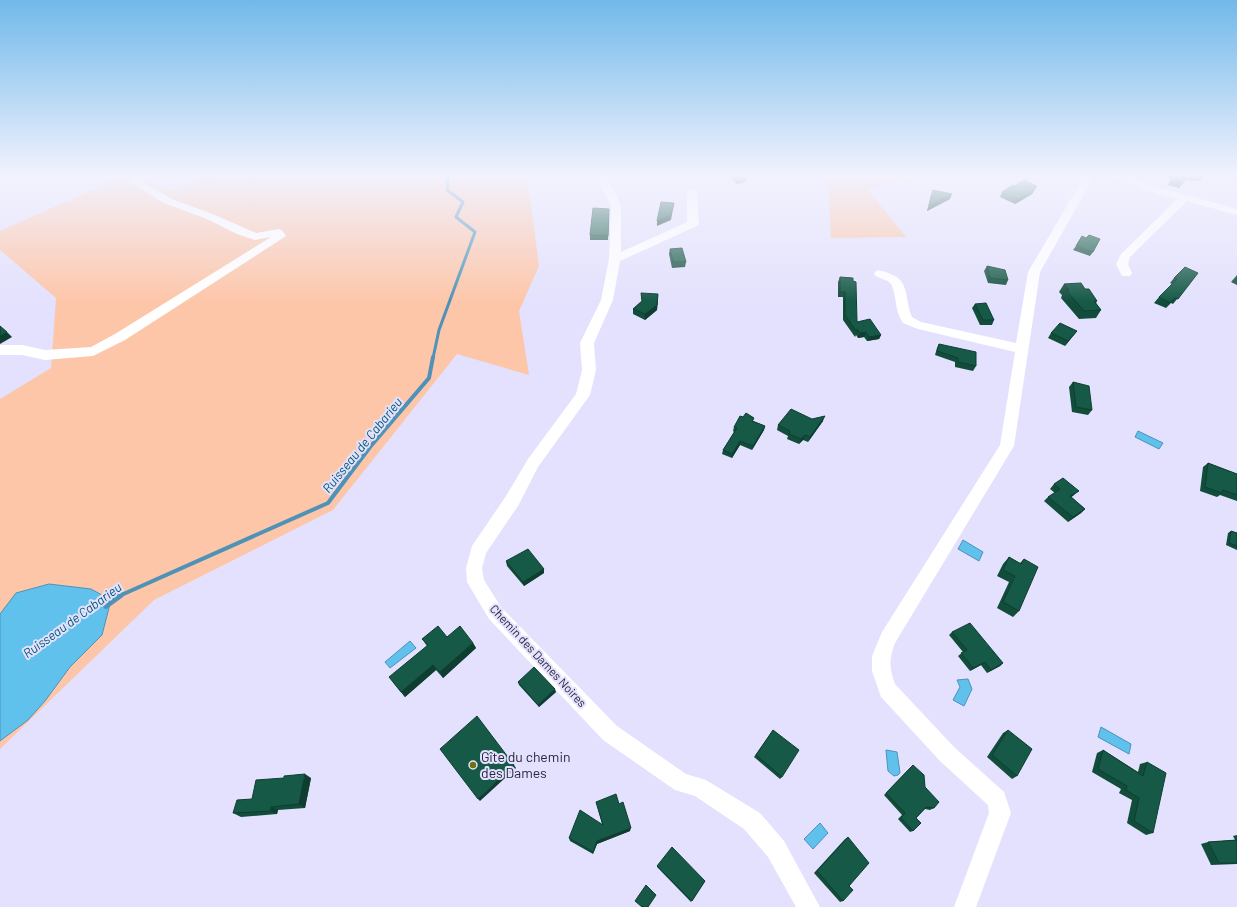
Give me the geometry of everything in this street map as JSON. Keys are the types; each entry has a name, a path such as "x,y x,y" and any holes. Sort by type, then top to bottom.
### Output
{"street":[{"path":"0,350 22,350 45,355 93,351 120,336 280,236 278,232 255,237 208,217"},
{"name":"Chemin des Dames Noires","path":"616,217 615,259 607,300 587,343 589,370 583,395 533,463 512,501 478,551 474,568 476,582 495,613 610,733 682,783 699,787 752,821 776,849 809,907"},
{"path":"615,259 693,224 693,217"},
{"path":"965,907 1000,813 997,799 947,754 888,690 881,671 881,656 888,638 1007,446 1034,272 1066,217"},
{"path":"1126,273 1122,264 1125,256 1164,217"},
{"path":"880,274 892,278 898,284 902,310 907,320 918,325 1022,349"}],"shaded area":[{"path":"31,217 533,217 539,266 519,311 529,375 457,354 333,510 154,600 0,749 0,399 51,368 56,298 0,250 0,231"},
{"path":"830,217 890,217 906,237 831,238"}],"water":[{"path":"1138,431 1163,443 1159,449 1135,437"},
{"path":"963,540 983,552 979,561 958,549"},
{"path":"49,584 91,589 111,600 102,635 70,667 45,701 28,720 0,741 0,614 16,593"},
{"path":"410,641 416,648 390,668 385,662"},
{"path":"968,679 972,689 964,706 953,700 960,687 957,680"},
{"path":"1101,727 1131,744 1129,754 1098,737"},
{"path":"886,750 897,752 900,773 898,775 894,776 888,771"},
{"path":"820,823 828,833 813,849 804,839"}],"building":[{"path":"592,217 609,217 608,236 590,235"},
{"path":"658,217 666,217 657,221"},
{"path":"1089,235 1100,239 1093,252 1076,246 1082,236 1086,238"},
{"path":"682,248 686,262 673,262 670,249"},
{"path":"987,266 1005,270 1008,280 990,278"},
{"path":"1185,267 1198,273 1178,299 1175,298 1170,303 1159,297 1177,279 1174,278"},
{"path":"840,277 853,278 853,281 856,282 857,322 870,319 881,335 869,337 866,332 860,333 857,329 857,332 845,315 845,292 840,292"},
{"path":"1081,283 1085,289 1089,289 1097,301 1094,301 1101,310 1084,311 1066,290 1069,290 1064,284"},
{"path":"641,293 658,294 657,305 645,314 633,309 642,301"},
{"path":"986,303 994,320 983,320 975,304"},
{"path":"1060,323 1077,331 1068,341 1051,333"},
{"path":"0,326 7,332 0,336"},
{"path":"939,344 976,352 976,366 958,362 958,358 937,351"},
{"path":"1073,382 1089,386 1092,410 1076,407"},
{"path":"791,409 812,419 825,416 810,437 805,435 801,439 789,434 790,431 778,425"},
{"path":"746,413 754,418 752,421 765,426 753,446 740,441 732,454 723,450 737,428 734,427 740,416 743,417"},
{"path":"1208,463 1237,474 1237,495 1223,490 1222,493 1205,487"},
{"path":"1063,478 1079,491 1070,496 1085,509 1073,517 1048,497 1060,489 1054,484"},
{"path":"1231,531 1237,533 1237,546 1229,543"},
{"path":"528,549 544,569 523,582 506,561"},
{"path":"1009,557 1021,564 1024,559 1038,567 1019,611 1003,602 1015,576 1003,570"},
{"path":"970,623 1003,663 991,670 985,662 973,668 961,653 967,650 952,632"},
{"path":"438,626 447,637 460,626 473,643 440,672 433,665 401,692 389,677 428,645 422,639"},
{"path":"534,667 555,689 538,705 518,682"},
{"name":"Gîte du chemin des Dames","path":"477,716 514,765 478,799 440,749"},
{"path":"773,730 799,750 782,777 756,755"},
{"path":"1008,730 1032,749 1017,776 992,755"},
{"path":"1103,750 1143,776 1147,762 1166,773 1153,833 1134,821 1139,798 1126,790 1127,786 1098,769"},
{"path":"913,765 924,775 925,787 939,802 934,808 926,807 916,818 921,823 913,831 901,818 905,813 886,793"},
{"path":"305,774 299,804 271,807 271,811 233,813 237,800 252,799 256,780 284,778 284,776"},
{"path":"616,794 619,804 623,802 631,828 597,841 593,852 569,838 580,810 603,825 596,802"},
{"path":"848,837 869,863 849,886 853,890 843,901 817,871"},
{"path":"1237,840 1237,863 1219,863 1208,842"},
{"path":"672,847 705,881 692,901 657,866"},
{"path":"646,885 656,895 648,907 642,907 635,901"}],"waterway":[{"name":"Ruisseau de Cabarieu","path":"433,358 439,330 475,232 456,217"},
{"name":"Ruisseau de Cabarieu","path":"121,595 328,503 370,447 429,378 433,357"},
{"name":"Ruisseau de Cabarieu","path":"106,606 121,595"}],"place":[{"name":"Gîte du chemin des Dames","path":"473,765"}]}
